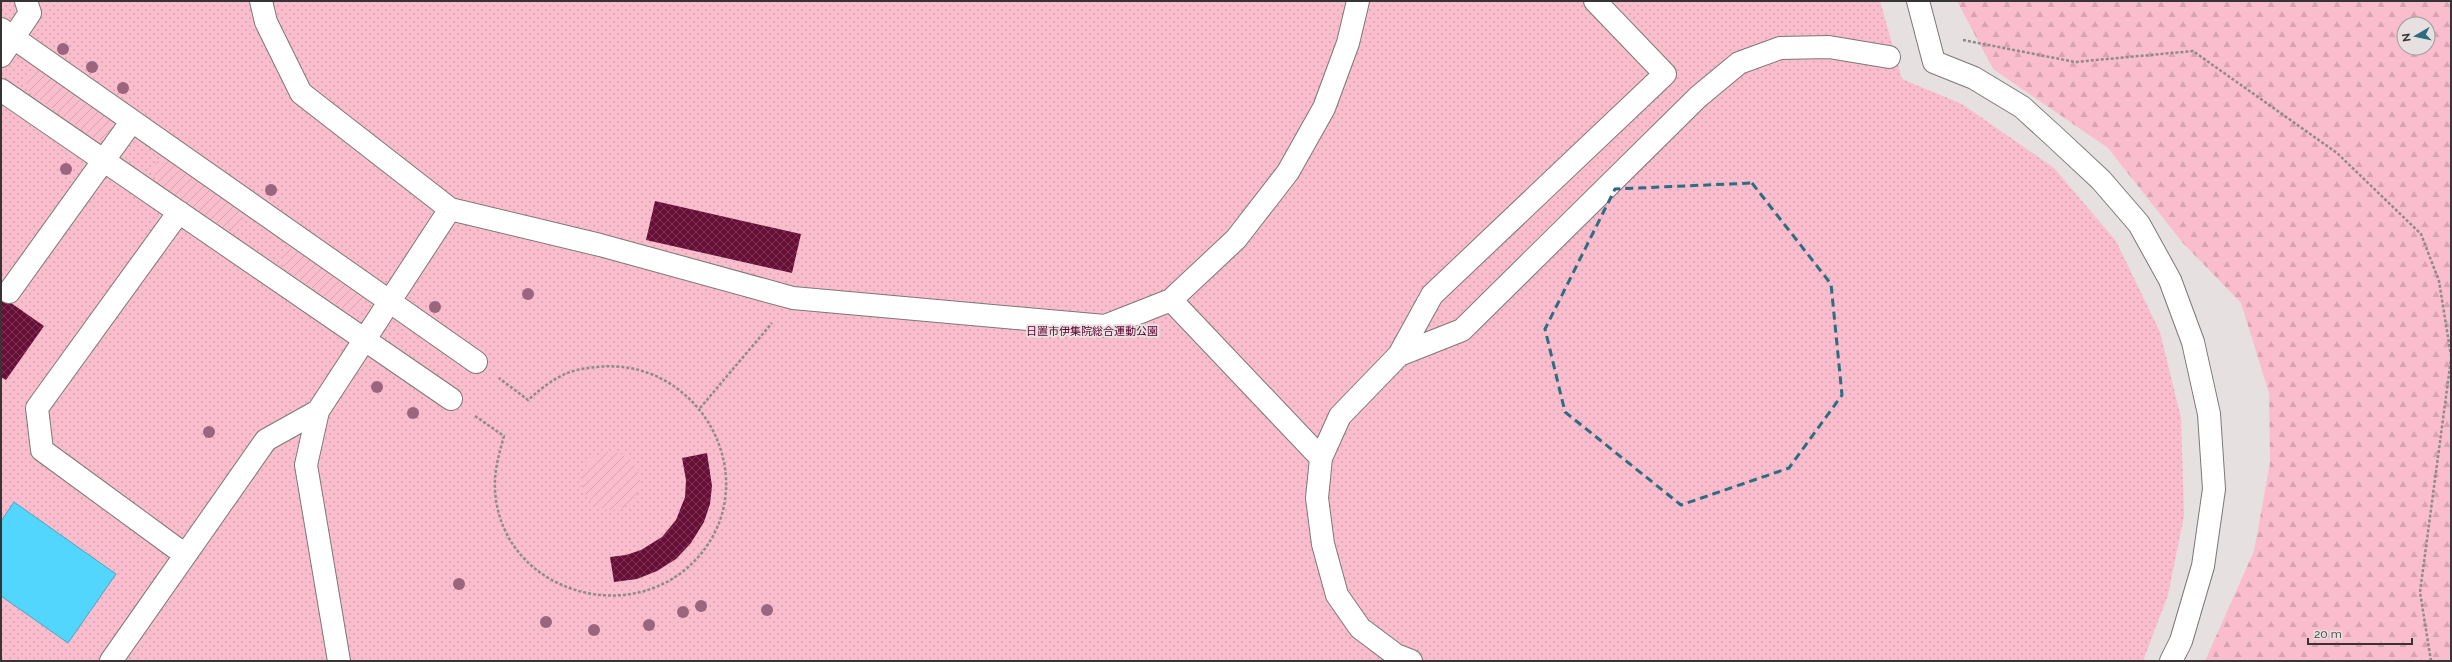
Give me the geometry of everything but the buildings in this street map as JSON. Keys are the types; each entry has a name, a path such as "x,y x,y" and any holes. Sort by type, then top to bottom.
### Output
{"street":[{"path":"1,56 7,33 30,13 26,1"},
{"path":"260,1 266,22 300,93 450,209 600,245 793,298 1105,326 1171,300 1236,239 1288,172 1324,108 1348,43 1358,1"},
{"path":"1411,661 1396,656 1360,628 1337,595 1323,544 1317,498 1321,458 1340,416 1399,355 1432,295 1665,74 1595,1"},
{"path":"1918,1 1928,34 1934,62 1974,78 2022,107 2101,180 2139,224 2170,280 2193,342 2209,414 2214,489 2203,566 2181,641 2171,661"},
{"path":"7,33 476,362"},
{"path":"1399,355 1462,330 1698,97 1739,63 1780,48 1829,47 1889,57"},
{"path":"1,90 451,399"},
{"path":"9,292 132,121"},
{"path":"339,661 306,465 318,411 450,209"},
{"path":"179,212 37,408 42,450 184,554"},
{"path":"1171,300 1321,458"},
{"path":"111,661 184,554 266,440 318,411"}],"path":[{"path":"1928,34 2075,62 2193,51 2337,152 2421,234 2439,281 2451,358 2420,592 2431,661"},
{"path":"700,408 793,298"},
{"path":"451,399 504,436 496,463 495,490 500,514 509,536 523,557 541,573 560,585 580,593 602,596 631,595 662,585 682,571 700,554 714,533 722,509 726,485 723,454 713,428 700,408 685,392 665,378 640,369 615,365 582,369 562,375 528,400 476,362"}],"highlighted area":[{"path":"1752,183 1831,284 1842,395 1789,468 1681,505 1565,412 1545,329 1615,189"}],"green space":[{"name":"日置市伊集院総合運動公園","path":"1,1 1880,1 1902,79 1962,104 2054,168 2116,241 2160,332 2181,418 2184,516 2168,595 2143,661 1,661"},
{"path":"1957,1 2451,1 2451,661 2205,661 2254,551 2270,463 2269,393 2241,303 2182,242 2108,148 1993,69"},
{"path":"36,70 44,72 111,120 114,131 106,140 97,140 30,93 25,81 29,73"},
{"path":"164,159 172,161 239,209 242,220 240,223 236,227 230,229 221,227 157,182 153,170 157,162"},
{"path":"297,248 363,295 364,303 359,310 347,312 286,270 282,263 283,255 289,249"},
{"path":"611,452 622,454 632,460 638,470 640,481 638,492 632,502 622,508 611,510 600,508 590,502 584,492 582,481 584,470 590,460 600,454"}],"water":[{"path":"14,502 116,574 68,643 1,596 1,521"}]}
